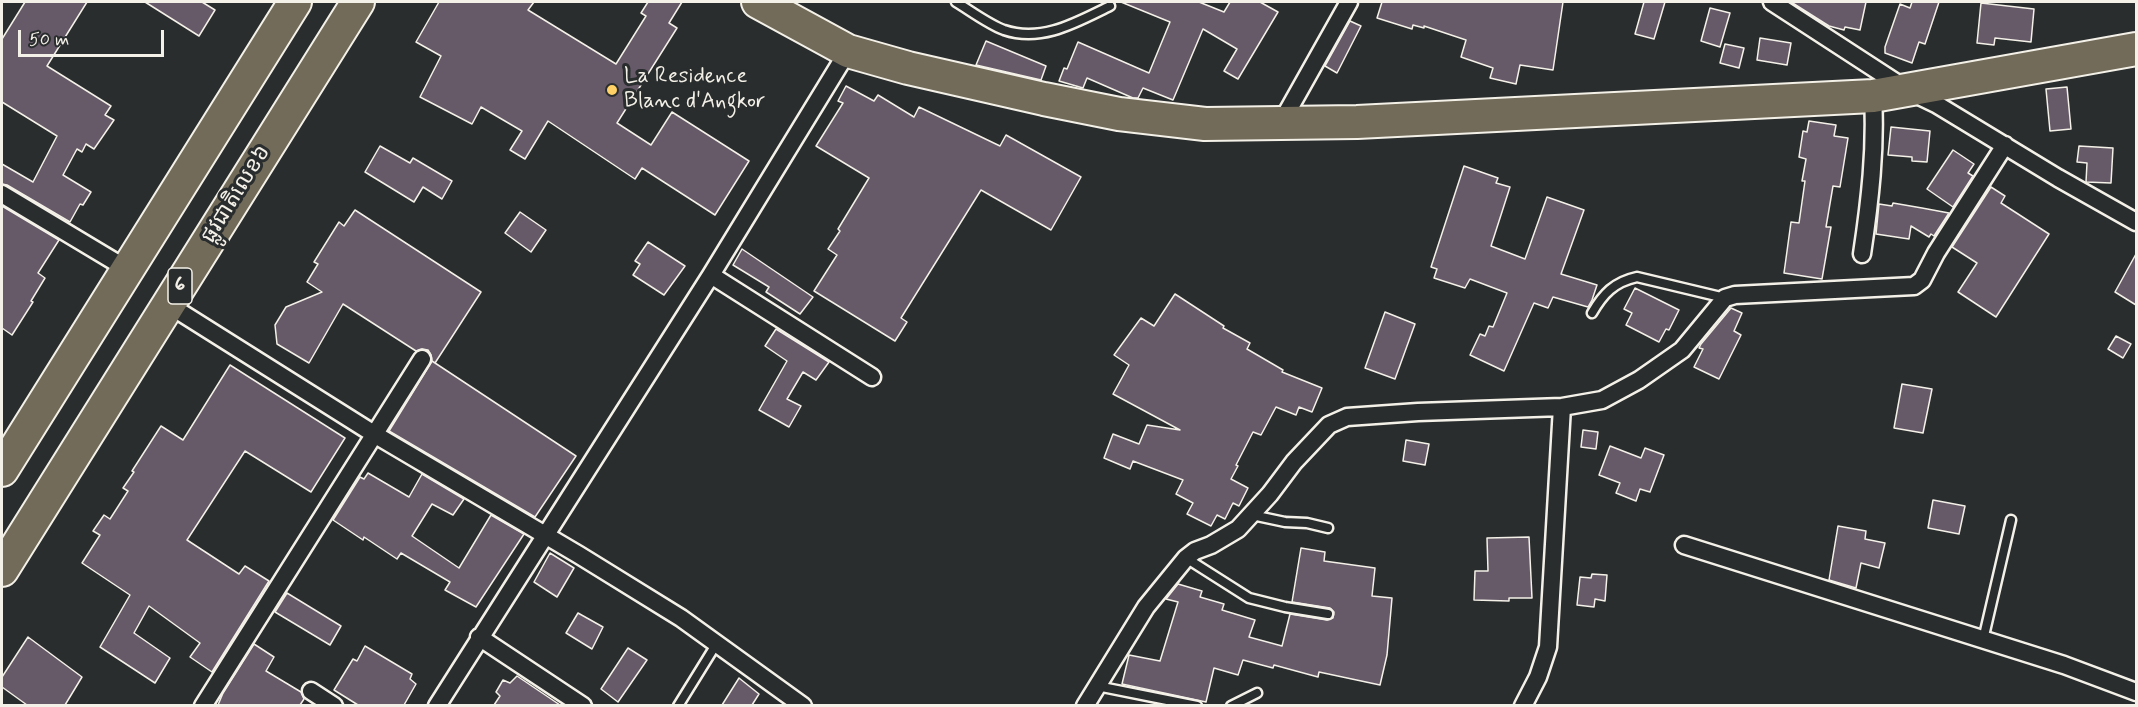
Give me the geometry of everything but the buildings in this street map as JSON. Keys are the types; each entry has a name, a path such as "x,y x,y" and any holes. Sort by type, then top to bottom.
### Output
{"highway":[{"path":"2,470 295,2"},
{"name":"ផ្លូវជាតិលេខ៦","path":"2,570 358,2"},
{"path":"758,2 848,51 967,82 1119,114 1205,124 1357,122 1873,96 2136,49"}],"street":[{"path":"1281,123 1349,2"},
{"path":"1772,2 1909,91 1936,104 2136,222"},
{"path":"437,705 711,275 848,51"},
{"path":"1862,254 1870,203 1875,132 1873,96"},
{"path":"1085,705 1146,607 1186,558 1238,529 1317,435 1329,425 1347,417 1562,407 1602,400 1639,380 1682,350 1725,298 1735,295 1914,286 1922,280 1936,253 2005,145"},
{"path":"2,194 127,269"},
{"path":"711,275 872,377"},
{"path":"169,305 374,434 681,618 804,705"},
{"path":"203,705 422,359"},
{"path":"1523,705 1538,677 1548,647 1562,407"},
{"path":"1684,545 2064,665 2136,692"},
{"path":"479,637 583,705"},
{"path":"311,691 334,705"}],"lane":[{"path":"956,2 1003,29 1023,35 1042,34 1073,24 1110,6"},
{"path":"1592,314 1602,297 1612,287 1637,277 1725,298"},
{"path":"1252,515 1328,528"},
{"path":"1983,640 2011,520"},
{"path":"1186,558 1249,598 1328,614"},
{"path":"678,705 717,643"},
{"path":"1096,686 1197,705"},
{"path":"1235,705 1257,693"}],"place":[{"name":"La Residence Blanc d'Angkor","path":"612,90"}]}
